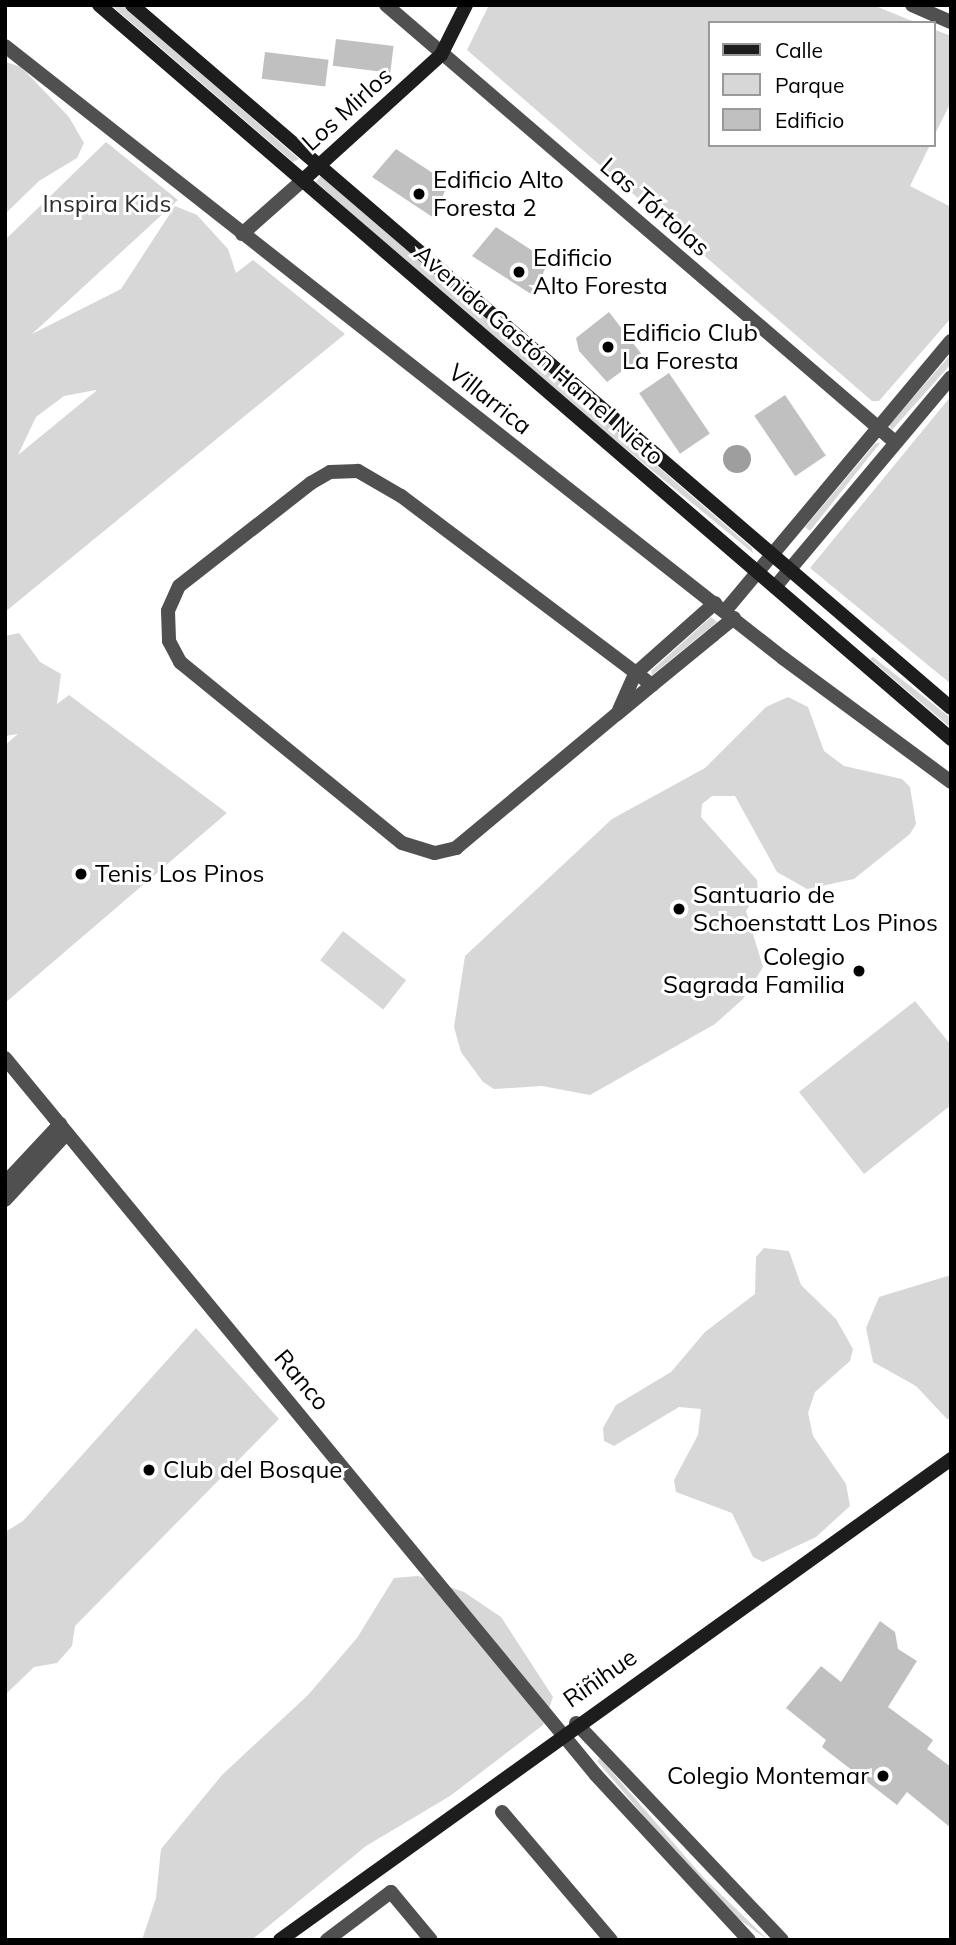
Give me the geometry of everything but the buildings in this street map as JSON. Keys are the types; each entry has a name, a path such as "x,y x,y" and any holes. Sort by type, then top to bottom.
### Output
{"main road":[{"name":"Avenida Gastón Hamel Nieto","path":"99,5 951,739"},
{"name":"Avenida Gastón Hamel Nieto","path":"132,5 951,708"},
{"name":"Los Mirlos","path":"303,180 441,55 466,5"},
{"name":"Riñihue","path":"280,1940 570,1727 951,1460"}],"street":[{"name":"Las Tórtolas","path":"386,5 441,55 895,442"},
{"path":"912,5 951,22"},
{"name":"Villarrica","path":"5,46 724,611 951,782"},
{"name":"Los Mirlos","path":"242,234 303,180"},
{"path":"652,685 383,483 352,470 311,483 179,586 168,611 169,641 180,662 402,843 424,852 456,848 652,685 724,611 951,341"},
{"path":"775,587 951,377"},
{"path":"617,714 635,674 724,611"},
{"name":"Ranco","path":"5,1058 570,1727"},
{"path":"5,1183 64,1128"},
{"path":"5,1200 64,1128"},
{"path":"570,1727 656,1844 746,1939"},
{"path":"570,1727 782,1940"},
{"path":"502,1812 611,1940"},
{"path":"327,1940 391,1892 428,1939"}],"green space":[{"path":"111,5 122,5 299,159 293,162"},
{"path":"489,5 873,5 912,21 708,21 708,147 929,147 910,186 951,207 951,318 879,401 872,401 467,50"},
{"path":"935,30 951,36 951,102 935,134"},
{"path":"6,62 21,67 69,117 84,143 77,158 39,181 5,214"},
{"name":"Inspira Kids","path":"106,142 178,200 32,334 121,289 175,206 197,215 228,249 236,273 253,260 345,334 5,612 5,240","holes":["96,391 18,455 36,417 64,396"]},
{"path":"321,176 752,548 753,553 533,373 316,182"},
{"path":"951,354 951,364 892,430 889,425"},
{"path":"951,396 951,684 810,568"},
{"path":"876,443 880,443 810,531 805,527"},
{"path":"711,617 717,622 652,675 651,671"},
{"name":"Tenis Los Pinos","path":"19,633 40,662 61,674 57,704 69,695 227,813 5,1003 5,745 18,734 5,736 5,636"},
{"path":"873,657 951,718 951,728 870,659"},
{"name":"Santuario de Schoenstatt Los Pinos","path":"788,697 808,707 824,751 844,766 902,779 910,787 916,824 910,834 854,879 807,889 777,872 735,796 712,796 702,804 701,817 757,880 758,892 746,911 763,967 743,999 715,1024 590,1095 542,1086 494,1089 483,1082 461,1052 454,1027 465,956 612,819 705,768 766,707"},
{"path":"343,931 406,980 383,1009 320,960"},
{"path":"915,1001 951,1045 951,1105 864,1174 799,1092"},
{"path":"764,1248 789,1251 801,1285 836,1319 853,1349 850,1361 815,1392 808,1413 813,1436 846,1484 850,1506 816,1537 763,1562 753,1557 732,1513 676,1492 674,1480 698,1435 701,1409 679,1407 614,1446 604,1441 603,1428 616,1405 671,1372 705,1332 755,1294 756,1257"},
{"path":"951,1275 951,1418 947,1419 916,1386 873,1362 866,1328 879,1297"},
{"name":"Club del Bosque","path":"196,1328 279,1419 75,1626 72,1646 57,1663 34,1667 5,1695 5,1532 23,1521"},
{"path":"418,1576 464,1592 501,1617 553,1697 543,1725 450,1796 366,1846 254,1938 142,1940 156,1898 161,1849 222,1775 308,1695 357,1638 394,1578"},
{"path":"600,1758 703,1877 768,1940 733,1915 597,1761"}],"shaded area":[{"path":"737,445 747,449 751,459 747,469 737,473 727,469 723,459 727,449"}],"place":[{"name":"Edificio Alto Foresta 2","path":"419,194"},
{"name":"Edificio Alto Foresta","path":"519,272"},
{"name":"Edificio Club La Foresta","path":"608,347"},
{"name":"Tenis Los Pinos","path":"81,874"},
{"name":"Santuario de Schoenstatt Los Pinos","path":"679,909"},
{"name":"Colegio Sagrada Familia","path":"859,971"},
{"name":"Club del Bosque","path":"149,1470"},
{"name":"Colegio Montemar","path":"883,1776"}]}
